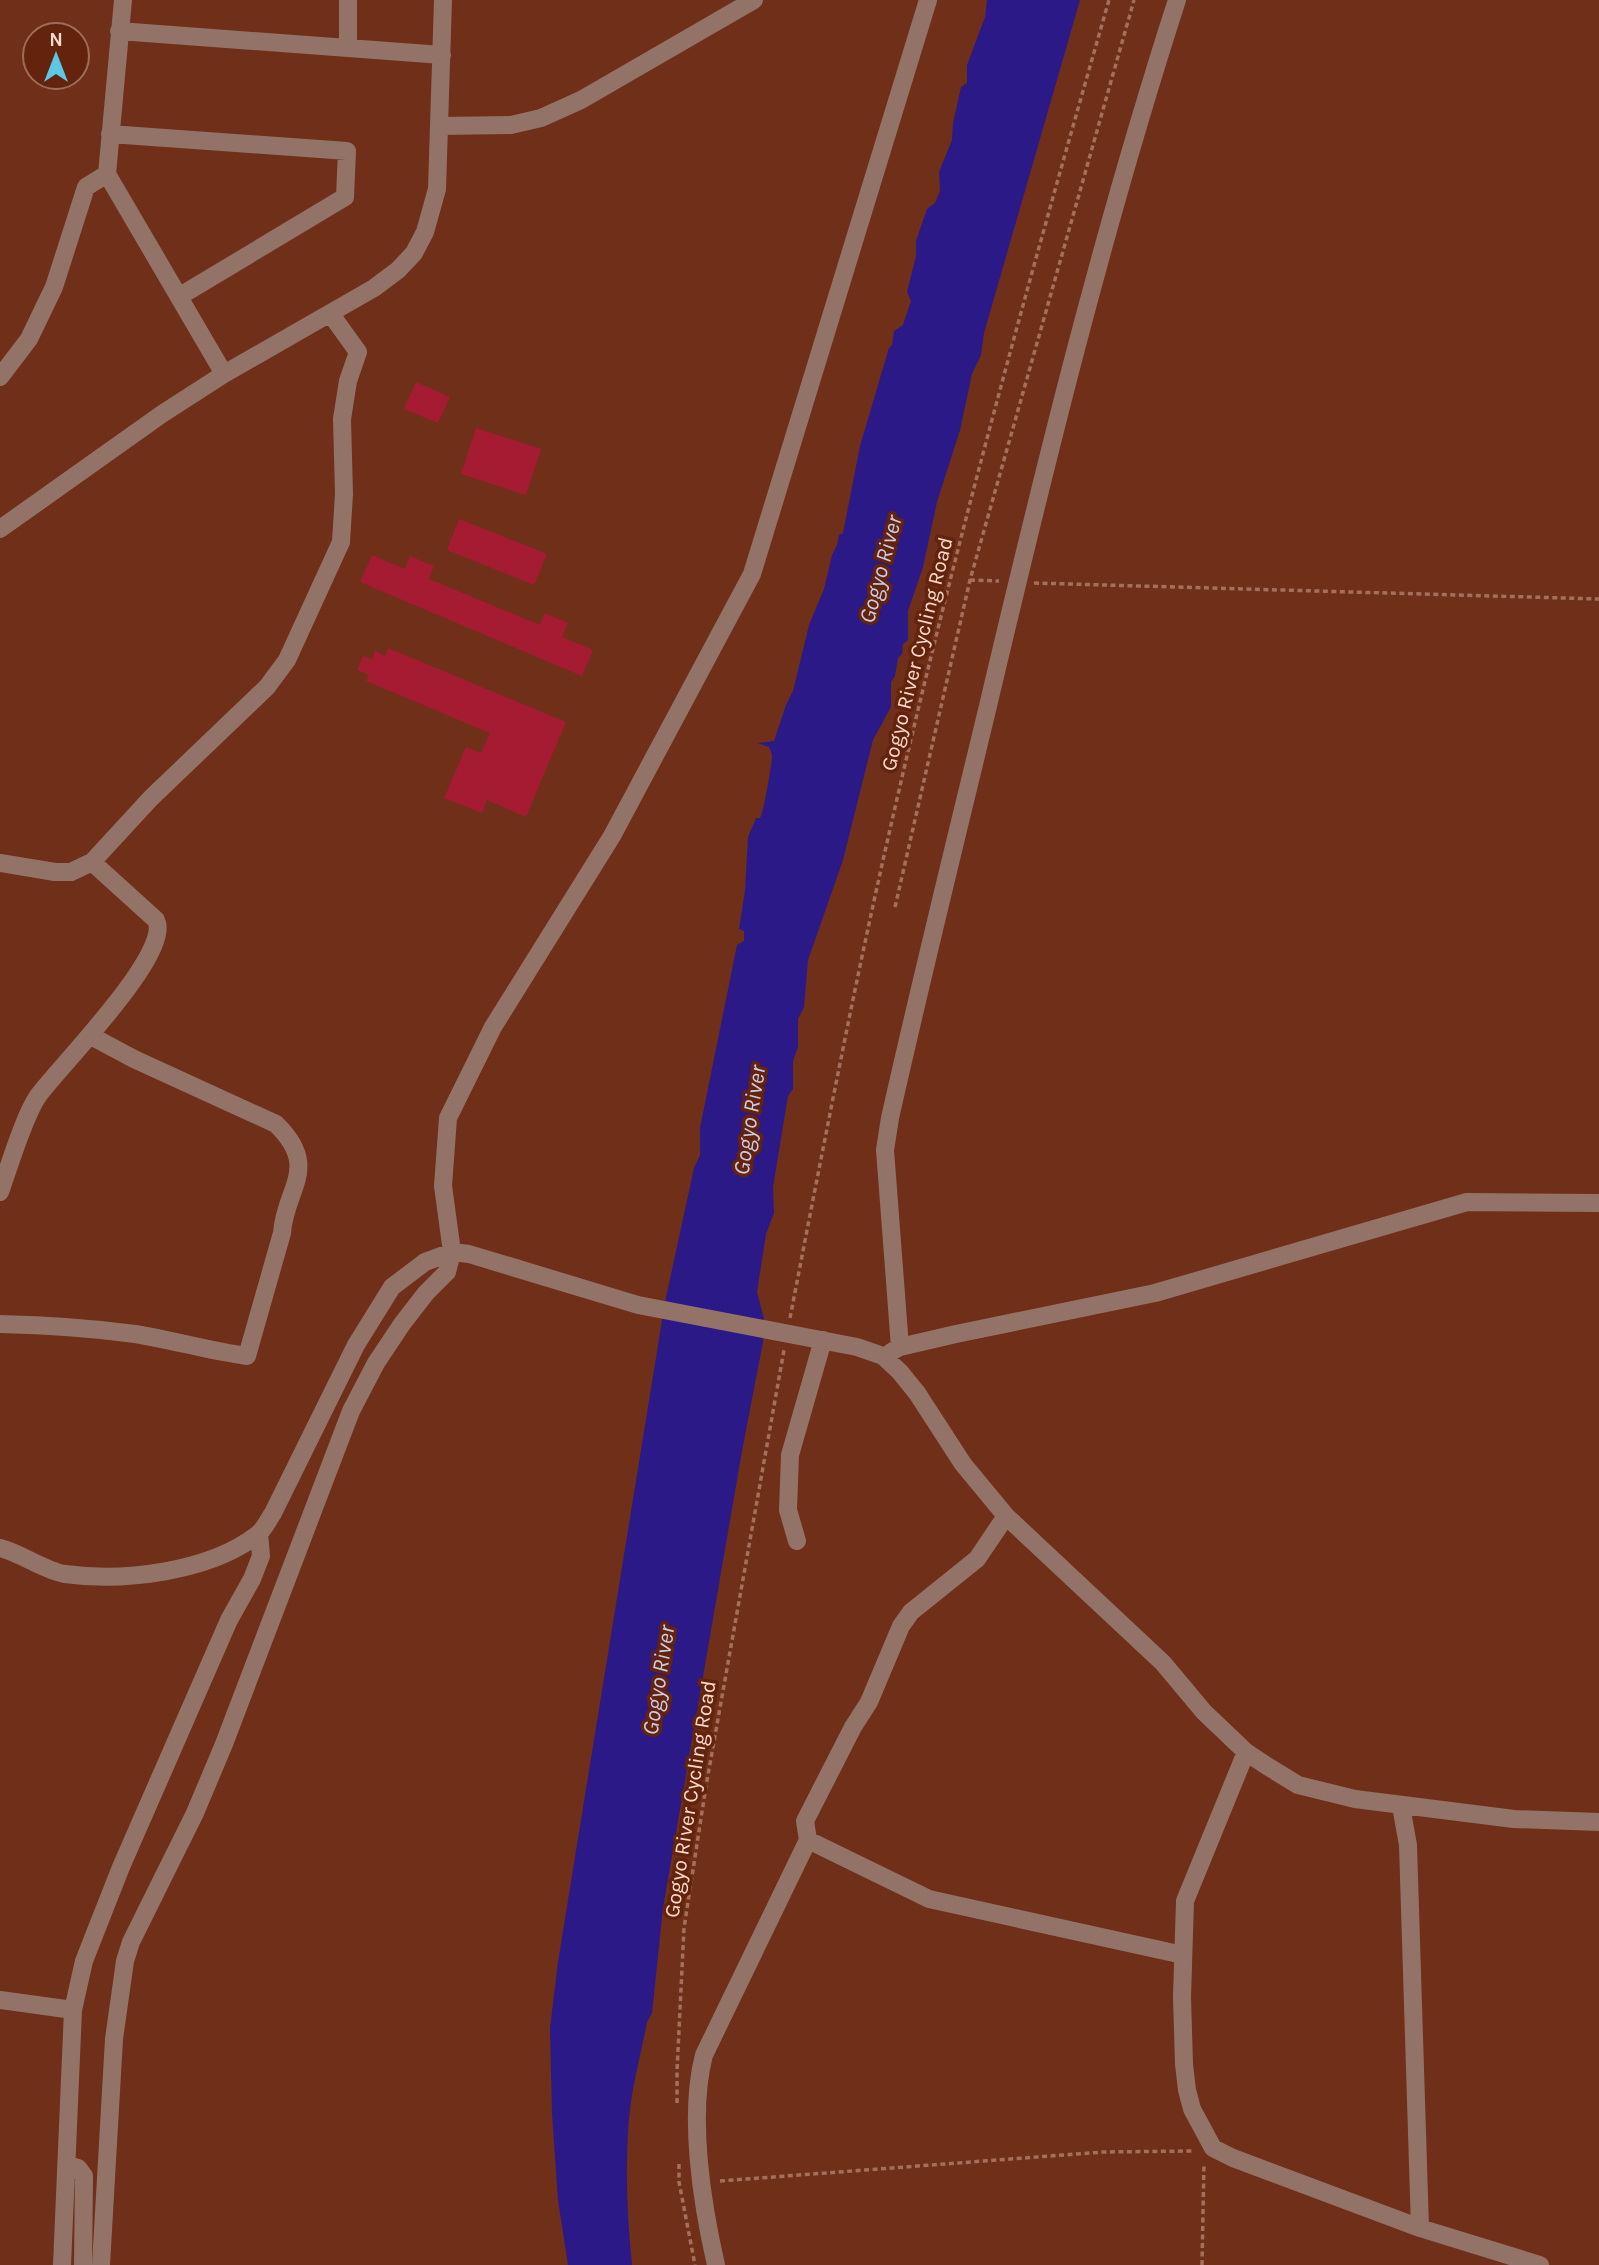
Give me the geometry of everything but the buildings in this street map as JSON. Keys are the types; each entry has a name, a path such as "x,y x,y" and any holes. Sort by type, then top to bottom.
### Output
{"street":[{"path":"122,0 107,174 225,374"},
{"path":"348,0 348,48"},
{"path":"0,529 162,414 225,374 374,288 398,270 414,253 434,209 438,189 443,0"},
{"path":"440,126 511,125 541,118 581,100 754,0"},
{"path":"101,2265 114,2039 118,2000 128,1951 195,1813 224,1745 351,1411 376,1363 402,1324 426,1293 447,1272 452,1252 443,1186 448,1118 493,1027 612,836 752,574 928,0"},
{"path":"900,1347 885,1150 890,1118 1017,583 1089,302 1144,103 1177,0"},
{"path":"119,31 442,55"},
{"path":"110,134 347,150 345,197 180,296"},
{"path":"0,377 29,339 54,287 86,187 107,174"},
{"path":"0,863 71,872 92,862 150,798 267,687 287,660 341,542 344,494 342,419 348,381 358,352 330,313"},
{"path":"0,1192 37,1098 112,1010 139,970 154,941 158,925 92,862"},
{"path":"0,1324 51,1325 133,1334 215,1352 247,1356 282,1233 282,1221 298,1180 296,1154 288,1138 276,1124 90,1036"},
{"path":"883,1356 900,1347 1155,1293 1467,1202 1599,1203"},
{"path":"0,1548 62,1574 139,1575 219,1557 259,1533 273,1513 356,1345 392,1287 425,1262 452,1252 487,1259 638,1305 857,1347 883,1356 917,1393 963,1464 1006,1516 1163,1663 1204,1712 1246,1752 1298,1785 1355,1799 1401,1806 1514,1819 1599,1822"},
{"path":"797,1541 789,1510 790,1455 823,1340"},
{"path":"716,2265 702,2182 697,2095 704,2055 808,1840 805,1821 853,1727 869,1702 901,1626 911,1612 977,1559 1006,1516"},
{"path":"62,2265 73,2010 84,1961 112,1889 229,1620 253,1579 261,1556 259,1533"},
{"path":"1246,1752 1185,1901 1182,2010 1187,2090 1209,2149 1420,2228 1539,2265"},
{"path":"1401,1806 1408,1845 1420,2228"},
{"path":"808,1840 929,1899 1183,1955"},
{"path":"0,2000 73,2010"},
{"path":"67,2165 78,2168 84,2176 83,2265"}],"path":[{"name":"Gogyo River Cycling Road","path":"678,2112 677,2071 684,1928 706,1786 785,1333 848,1022 955,566 1041,237 1109,0"},
{"path":"895,907 970,580 1134,0"},
{"path":"970,580 1599,599"},
{"path":"702,2182 1103,2152 1209,2149 1202,2265"},
{"path":"679,2154 679,2182 695,2265"}],"water":[{"name":"Gogyo River","path":"987,0 1080,0 984,333 981,355 972,374 960,430 937,502 923,567 908,611 908,640 903,644 891,682 891,707 873,740 843,860 808,960 804,1007 798,1019 798,1047 793,1061 793,1089 788,1096 773,1187 774,1213 766,1234 757,1292 764,1319 763,1342 663,1908 652,2013 647,2022 630,2106 627,2174 632,2265 568,2265 558,2200 552,2114 550,2028 558,1962 665,1302 694,1168 700,1155 700,1128 737,945 744,941 744,931 739,929 745,891 748,837 756,818 760,818 762,814 772,758 769,747 757,743 774,741 793,691 809,625 824,589 832,555 839,535 843,533 860,446 894,331 903,325 911,301 907,292 916,256 916,241 927,209 935,203 940,191 939,172 952,140 961,87 967,83 967,65 985,17"}]}
